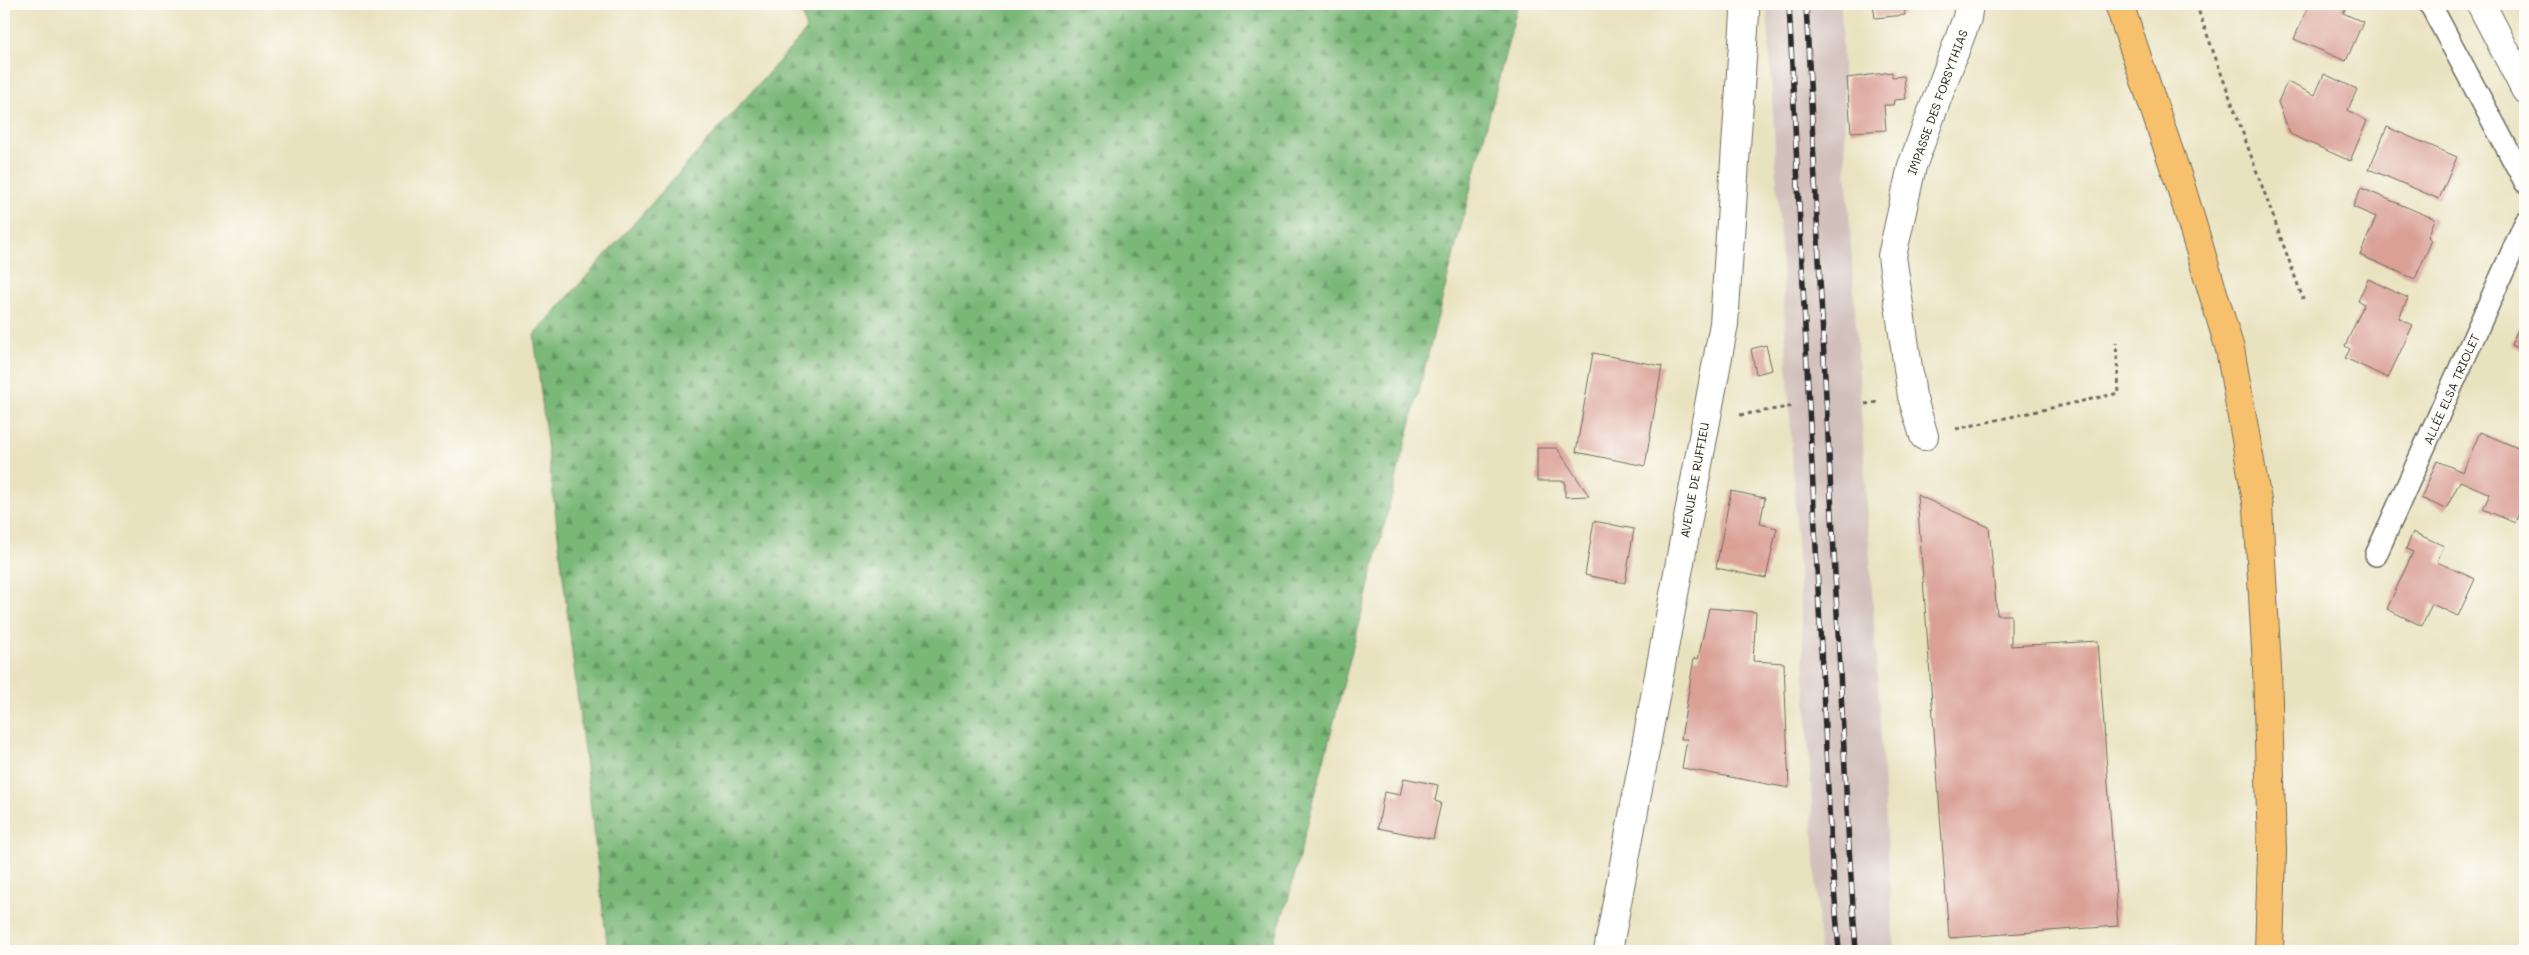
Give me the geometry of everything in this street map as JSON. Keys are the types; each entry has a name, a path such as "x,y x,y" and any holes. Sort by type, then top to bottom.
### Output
{"main road":[{"path":"2119,4 2180,184 2230,349 2258,507 2271,822 2269,951"}],"street":[{"name":"AVENUE DE RUFFIEU","path":"1608,951 1724,324 1746,14 1744,4"},
{"path":"2481,4 2525,89"},
{"name":"IMPASSE DES FORSYTHIAS","path":"1924,436 1912,396 1892,256 1912,166 1966,8"}],"lane":[{"path":"2430,4 2525,182"},
{"name":"ALLÉE ELSA TRIOLET","path":"2376,555 2525,223"}],"path":[{"path":"2196,4 2303,299"},
{"path":"1924,436 2119,393 2116,343"},
{"path":"1705,421 1795,406"}],"shaded area":[{"path":"1767,4 1841,4 1846,164 1894,951 1820,951"}],"green space":[{"path":"801,4 1518,4 1288,900 1270,951 608,951 534,335 806,31"}],"building":[{"path":"1873,4 1904,4 1905,15 1875,18"},
{"path":"2309,4 2348,4 2343,13 2363,22 2346,61 2294,39"},
{"path":"1892,72 1892,77 1904,76 1906,99 1894,100 1893,105 1884,105 1886,130 1851,132 1847,78"},
{"path":"2324,74 2357,89 2348,110 2367,121 2350,161 2290,134 2278,102 2287,82 2315,95"},
{"path":"2387,127 2457,157 2439,199 2369,169"},
{"path":"2361,188 2435,219 2428,237 2432,240 2415,279 2360,255 2376,217 2353,207"},
{"path":"2368,279 2408,298 2399,318 2413,325 2388,378 2345,358 2350,349 2345,346 2364,304 2358,301"},
{"path":"2525,313 2525,351 2511,345"},
{"path":"1766,345 1772,370 1756,374 1751,349"},
{"path":"1593,353 1662,366 1645,466 1576,452"},
{"path":"2480,432 2525,451 2525,498 2515,523 2483,509 2490,494 2460,481 2446,509 2421,498 2437,461 2463,472"},
{"path":"1537,448 1557,448 1589,496 1565,497 1565,481 1537,481"},
{"path":"1731,491 1765,498 1760,524 1777,528 1766,578 1716,568"},
{"path":"1917,495 1989,527 1997,615 2011,615 2011,646 2098,641 2118,926 1949,938"},
{"path":"1594,521 1634,529 1625,583 1585,575"},
{"path":"2413,532 2444,546 2437,562 2475,579 2458,616 2432,604 2422,626 2387,609 2413,552 2406,549"},
{"path":"1709,608 1756,612 1753,661 1784,663 1789,788 1682,768 1687,739 1681,739 1694,658 1698,659"},
{"path":"1404,778 1438,785 1435,801 1441,803 1433,839 1378,828 1384,792 1400,795"}],"railway":[{"path":"1789,4 1831,849 1839,951"},
{"path":"1806,4 1849,848 1856,951"}]}
